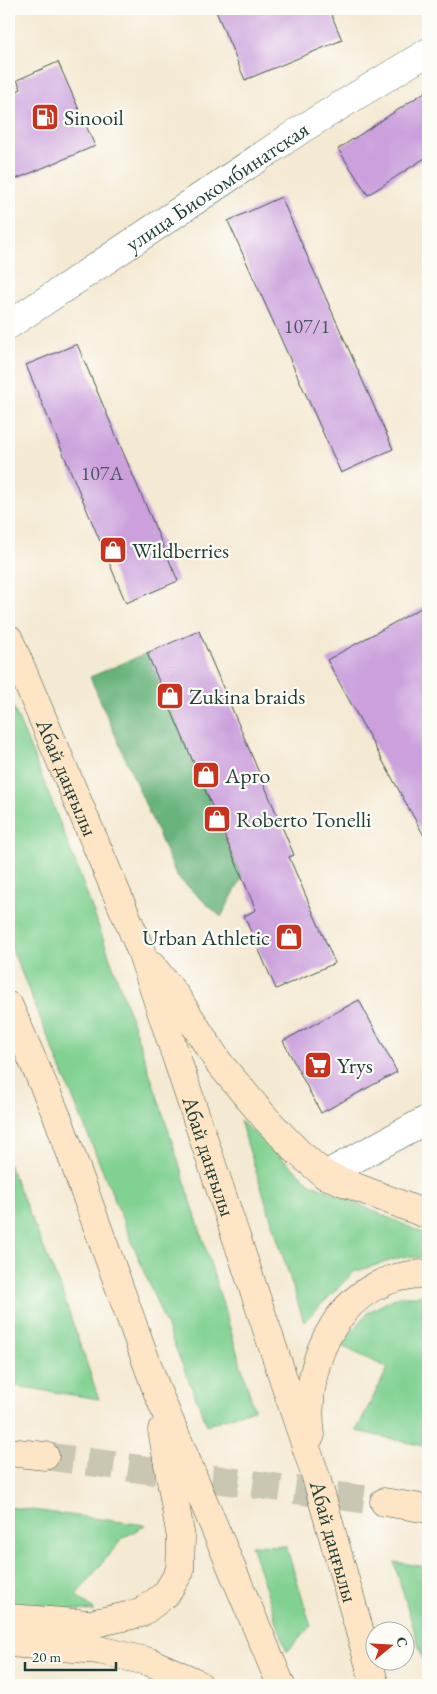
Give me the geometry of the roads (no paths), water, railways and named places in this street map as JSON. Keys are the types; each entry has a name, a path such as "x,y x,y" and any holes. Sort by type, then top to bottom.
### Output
{"main road":[{"name":"Абай даңғылы","path":"9,639 141,951 316,1476 375,1685"},
{"path":"141,951 176,996 219,1063 267,1120 325,1176 428,1215"},
{"path":"9,1006 59,1121 157,1392 281,1685"},
{"path":"316,1476 310,1428 310,1390 319,1352 332,1325 346,1310 375,1286 413,1274 428,1274"},
{"path":"9,1618 91,1624 141,1613 166,1594 180,1571 182,1538 170,1485 157,1392"},
{"path":"9,1452 45,1456"},
{"path":"384,1502 428,1509"},
{"path":"358,1625 364,1638"},
{"path":"9,1643 99,1650 150,1662 199,1685"},
{"path":"380,1672 386,1685"}],"street":[{"name":"улица Биокомбинатская","path":"9,325 302,129 428,52"},
{"path":"325,1176 428,1119"}],"tunnel":[{"path":"45,1456 384,1502"}],"place":[{"name":"Sinooil","path":"45,117"},
{"name":"Wildberries","path":"113,550"},
{"name":"Zukina braids","path":"170,696"},
{"name":"Арго","path":"206,775"},
{"name":"Roberto Tonelli","path":"217,819"},
{"name":"Urban Athletic","path":"289,937"},
{"name":"Yrys","path":"318,1065"}]}
